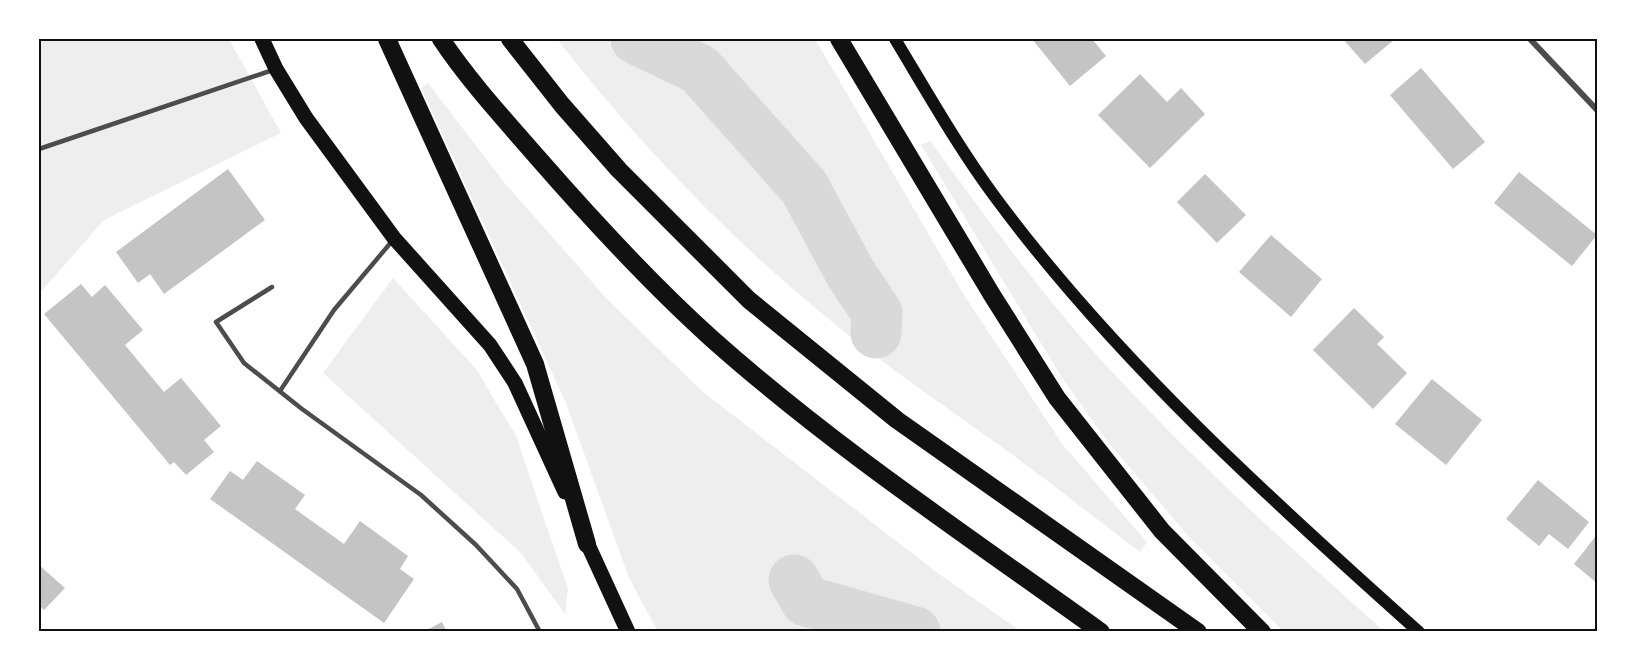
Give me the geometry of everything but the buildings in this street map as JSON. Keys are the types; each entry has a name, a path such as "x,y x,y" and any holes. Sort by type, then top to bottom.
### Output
{"highway":[{"path":"387,39 535,364 587,544"},
{"path":"441,39 500,114 590,218 648,279 712,338 869,466 1101,632"},
{"path":"510,39 562,105 619,170 749,300 897,420 1198,632"},
{"path":"839,39 992,295 1058,398 1162,531 1263,632"}],"main road":[{"path":"262,39 276,69 306,118 394,238 490,345 515,383 543,440 587,544 628,632"},
{"path":"895,39 938,112 994,196 1113,336 1188,417 1252,479 1419,632"}],"street":[{"path":"1530,39 1598,111"}],"lane":[{"path":"39,149 276,69"},
{"path":"280,391 334,310 394,238"},
{"path":"272,287 216,322 244,363 421,495 476,544 517,589 540,632"}],"shaded area":[{"path":"50,39 229,39 281,133 104,220 39,294 39,42"},
{"path":"557,39 815,39 964,295 1063,445 1147,542 1140,552 1026,465 872,353 793,289 729,231 669,170"},
{"path":"428,83 503,181 607,299 703,392 939,574 1022,632 658,632 629,578 566,403 421,88"},
{"path":"930,141 1051,301 1128,389 1236,496 1385,632 1284,632 1191,539 1107,441 1059,373 921,145"},
{"path":"393,278 476,369 516,436 568,589 565,614 521,553 323,373"}],"waterway":[{"path":"636,39 699,69 804,187 851,274 877,313 876,333"},
{"path":"794,580 806,601 915,632"}]}
